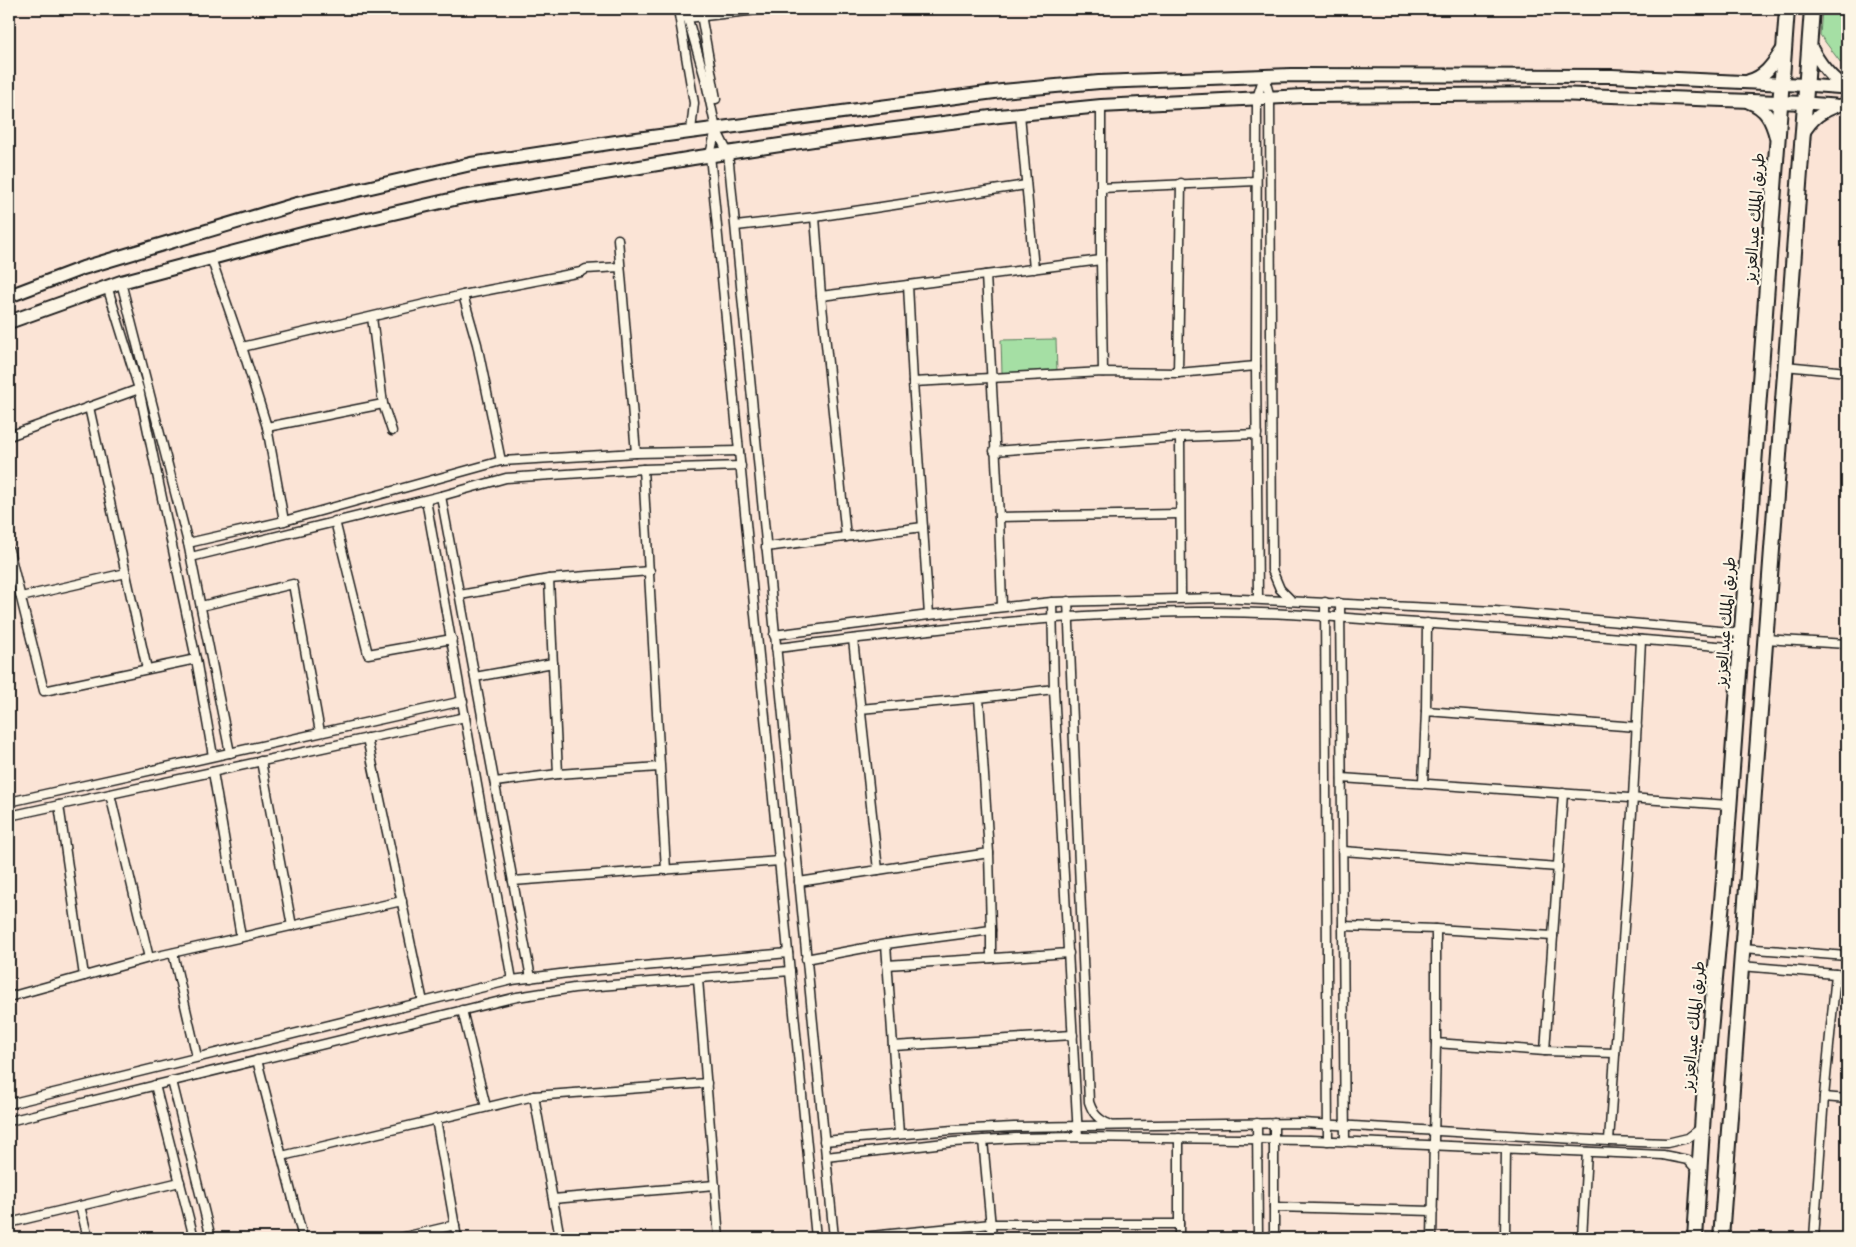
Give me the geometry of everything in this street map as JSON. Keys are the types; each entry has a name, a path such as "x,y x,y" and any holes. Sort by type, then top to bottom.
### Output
{"highway":[{"name":"طريق الملك عبدالعزيز","path":"1695,1238 1741,648 1787,9"},
{"path":"1721,1238 1812,9"}],"main road":[{"path":"1809,43 1836,82 1847,88"},
{"path":"1745,82 1759,78 1768,71 1784,48"},
{"path":"9,296 83,268 297,204 471,164 692,131 1002,91 1099,82 1264,76 1612,76 1847,88"},
{"path":"9,322 121,282 306,233 463,197 710,155 847,135 1020,114 1101,106 1270,97 1556,94 1780,101 1844,106"},
{"path":"1744,100 1759,106 1767,115 1773,124 1777,142"},
{"path":"1802,136 1818,114 1844,106"}],"street":[{"path":"678,9 694,103 692,131"},
{"path":"685,9 706,78 716,129 728,153 834,1238"},
{"path":"687,18 701,13 766,9"},
{"path":"701,13 716,99"},
{"path":"1264,76 1270,97 1272,570 1280,589 1291,600"},
{"path":"1258,599 1256,181 1257,98 1264,76"},
{"path":"1101,106 1103,372"},
{"path":"1020,114 1034,269"},
{"path":"716,129 710,155 816,1238"},
{"path":"1101,188 1256,181"},
{"path":"1178,373 1182,183"},
{"path":"736,226 815,217 1026,185"},
{"path":"815,217 821,296 846,537"},
{"path":"618,239 636,453"},
{"path":"211,258 267,427 284,522"},
{"path":"821,296 1101,260"},
{"path":"242,347 464,295 581,272 586,269 620,267"},
{"path":"986,275 1002,606"},
{"path":"121,282 188,543 230,753"},
{"path":"908,285 929,615"},
{"path":"107,286 139,389 196,660 213,756"},
{"path":"464,295 477,344 501,461"},
{"path":"372,317 383,404 392,431"},
{"path":"913,382 1103,372 1178,373 1256,366"},
{"path":"1785,366 1847,372"},
{"path":"9,436 139,389"},
{"path":"267,427 383,404"},
{"path":"89,407 147,669"},
{"path":"994,451 1256,434"},
{"path":"1180,438 1181,598"},
{"path":"188,543 284,522 501,461 636,453 739,450"},
{"path":"191,557 426,500 506,478 643,469 741,466"},
{"path":"643,469 666,870"},
{"path":"441,496 531,978"},
{"path":"426,500 512,980"},
{"path":"999,517 1179,514"},
{"path":"335,521 368,654 452,639"},
{"path":"766,547 923,527"},
{"path":"9,550 44,691 196,660"},
{"path":"460,596 549,580 650,571"},
{"path":"20,597 126,573"},
{"path":"549,580 558,774"},
{"path":"201,606 293,584 320,732"},
{"path":"774,635 1002,606 1068,601 1181,598 1291,600 1495,612 1742,634"},
{"path":"1068,601 1089,1102 1093,1113 1099,1120 1111,1125"},
{"path":"1052,602 1054,690 1078,1137"},
{"path":"1325,602 1328,1141"},
{"path":"1340,603 1346,1142"},
{"path":"776,648 961,626 1052,618 1199,612 1428,623 1741,648"},
{"path":"1422,783 1428,623"},
{"path":"854,639 878,870"},
{"path":"1765,639 1847,644"},
{"path":"1609,1141 1642,640"},
{"path":"475,676 553,663"},
{"path":"860,709 1054,690"},
{"path":"979,698 989,853 991,958"},
{"path":"9,802 462,701"},
{"path":"1426,711 1637,727"},
{"path":"9,816 465,717"},
{"path":"367,738 423,1002"},
{"path":"261,762 292,926"},
{"path":"495,782 558,774 659,767"},
{"path":"212,772 241,937"},
{"path":"1342,778 1729,805"},
{"path":"1545,1051 1563,793"},
{"path":"110,794 150,958"},
{"path":"58,805 84,976"},
{"path":"1343,852 1558,866"},
{"path":"799,882 989,853"},
{"path":"513,881 780,861"},
{"path":"9,997 150,958 402,901"},
{"path":"1344,926 1553,936"},
{"path":"1432,1238 1436,929"},
{"path":"806,959 886,944 991,930"},
{"path":"886,944 899,1134"},
{"path":"1742,948 1847,956"},
{"path":"173,953 197,1057"},
{"path":"9,1104 512,980 576,972 788,953"},
{"path":"887,965 1069,953"},
{"path":"1741,966 1847,975"},
{"path":"9,1121 517,997 574,988 790,971"},
{"path":"1814,1238 1824,1097 1836,974"},
{"path":"698,979 719,1238"},
{"path":"462,1010 486,1107"},
{"path":"893,1046 1073,1036"},
{"path":"1436,1043 1545,1051 1615,1053"},
{"path":"257,1060 303,1238"},
{"path":"172,1081 211,1238"},
{"path":"282,1156 534,1096 707,1083"},
{"path":"155,1085 194,1238"},
{"path":"534,1096 560,1238"},
{"path":"1824,1097 1847,1099"},
{"path":"436,1119 457,1238"},
{"path":"1274,1123 1274,1238"},
{"path":"824,1141 1014,1126 1274,1123 1328,1124 1609,1141 1673,1142 1688,1138 1703,1126"},
{"path":"1257,1124 1258,1238"},
{"path":"826,1158 983,1140 1078,1137 1257,1139 1672,1156 1688,1160 1696,1167 1699,1173"},
{"path":"1179,1138 1179,1238"},
{"path":"983,1140 992,1238"},
{"path":"1672,1156 1673,1142"},
{"path":"1505,1238 1506,1148"},
{"path":"1582,1238 1587,1152"},
{"path":"9,1223 180,1182"},
{"path":"553,1199 715,1185"},
{"path":"80,1206 88,1238"},
{"path":"1274,1207 1433,1211"},
{"path":"851,1238 916,1235 990,1224 1179,1224"},
{"path":"400,1238 455,1225"}],"green space":[{"path":"1822,9 1847,9 1847,71 1820,35"},
{"path":"1056,339 1057,372 1002,373 1001,340"}]}
